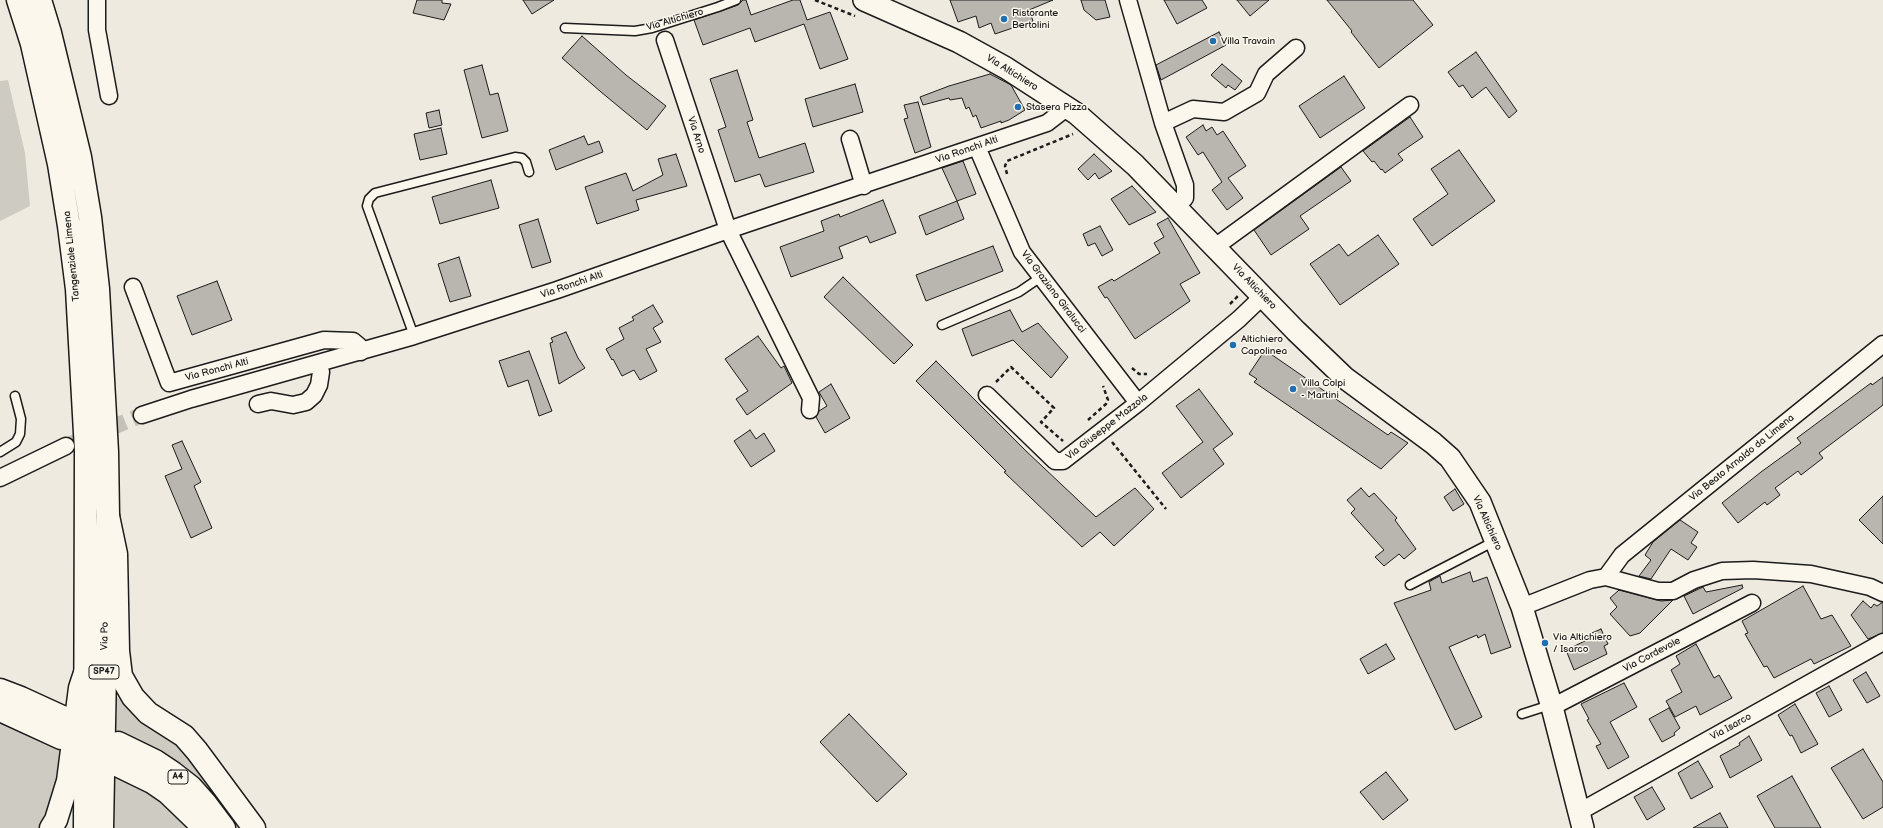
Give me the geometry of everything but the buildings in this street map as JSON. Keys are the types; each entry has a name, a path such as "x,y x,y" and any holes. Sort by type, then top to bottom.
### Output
{"highway":[{"name":"Tangenziale Limena","path":"18,0 32,44 57,156 69,226 77,289 84,388 86,518"},
{"path":"40,0 50,33 80,157 90,217 98,289 107,452 108,516 116,554 118,651 122,676 133,697 148,713 184,736 197,751 254,828"},
{"name":"Via Po","path":"102,828 108,516"},
{"name":"Via Po","path":"85,828 86,518"},
{"path":"51,828 56,820 68,781 73,758 79,695 85,673"},
{"path":"0,690 21,698 65,729 0,710"},
{"name":"A4","path":"118,743 155,761 173,772 191,787 224,828"},
{"path":"115,764 152,782 168,793 183,806 202,828"}],"street":[{"path":"97,0 97,30 108,96"},
{"name":"Via Altichiero","path":"864,0 959,42 1006,68 1077,114 1135,165 1345,378 1421,434 1450,458 1480,502 1522,608 1552,706 1581,820"},
{"path":"1128,0 1163,123 1185,185 1185,198 1176,208"},
{"name":"Via Arno","path":"665,40 728,230"},
{"path":"1163,123 1193,109 1224,112 1257,93 1266,74 1296,48"},
{"path":"1215,247 1410,105"},
{"name":"Via Ronchi Alti","path":"142,415 191,399 414,336 565,282 864,186 1047,123 1060,113 1065,106"},
{"path":"850,139 864,186"},
{"name":"Via Graziano Giralucci","path":"977,147 1020,247 1041,277 1138,403"},
{"path":"728,230 811,398 810,410"},
{"name":"Via Ronchi Alti","path":"133,287 169,383 324,340 353,341 359,346 361,352"},
{"name":"Via Giuseppe Mazzola","path":"989,391 1054,461 1063,461 1138,403 1229,327 1257,290"},
{"name":"Via Beato Arnaldo da Limena","path":"1606,577 1622,555 1883,344"},
{"path":"258,404 271,401 293,405 306,402 314,395 319,385 321,372 318,364"},
{"path":"0,478 66,446"},
{"path":"1522,608 1590,580 1606,577 1658,591 1673,591 1694,580 1722,571 1789,572 1811,574 1870,587 1883,593"},
{"name":"Via Cordevole","path":"1552,706 1752,603"},
{"name":"Via Isarco","path":"1581,820 1883,642"}],"lane":[{"name":"Via Altichiero","path":"564,28 635,31 660,26 736,0"},
{"path":"414,336 367,206 370,200 375,194 515,157 522,158 526,162 529,172"},
{"path":"942,325 1018,292 1041,277"},
{"path":"0,452 16,442 20,434 21,419 15,396"},
{"path":"1410,586 1496,540"},
{"path":"1522,714 1552,706"}],"path":[{"path":"1010,182 1005,166 1007,161 1075,133"},
{"path":"1228,305 1257,290"},
{"path":"1130,365 1139,374 1148,374 1153,370"},
{"path":"989,391 1011,368 1054,408 1041,422 1062,442 1068,437"},
{"path":"1086,422 1106,404 1108,400 1103,386"},
{"path":"1110,440 1166,509"}],"shaded area":[{"path":"8,80 25,153 30,206 0,221 0,81"},
{"path":"117,697 179,740 245,828 235,828 230,819 155,750 116,730"},
{"path":"0,717 65,746 52,807 41,828 0,828"},
{"path":"112,770 150,790 191,828 112,828"}],"tunnel":[{"path":"66,446 142,415"}],"place":[{"name":"Ristorante Bertolini","path":"1004,19"},
{"name":"Villa Travain","path":"1213,41"},
{"name":"Stasera Pizza","path":"1018,107"},
{"name":"Altichiero Capolinea","path":"1233,345"},
{"name":"Villa Colpi - Martini","path":"1293,389"},
{"name":"Via Altichiero / Isarco","path":"1545,643"}]}
